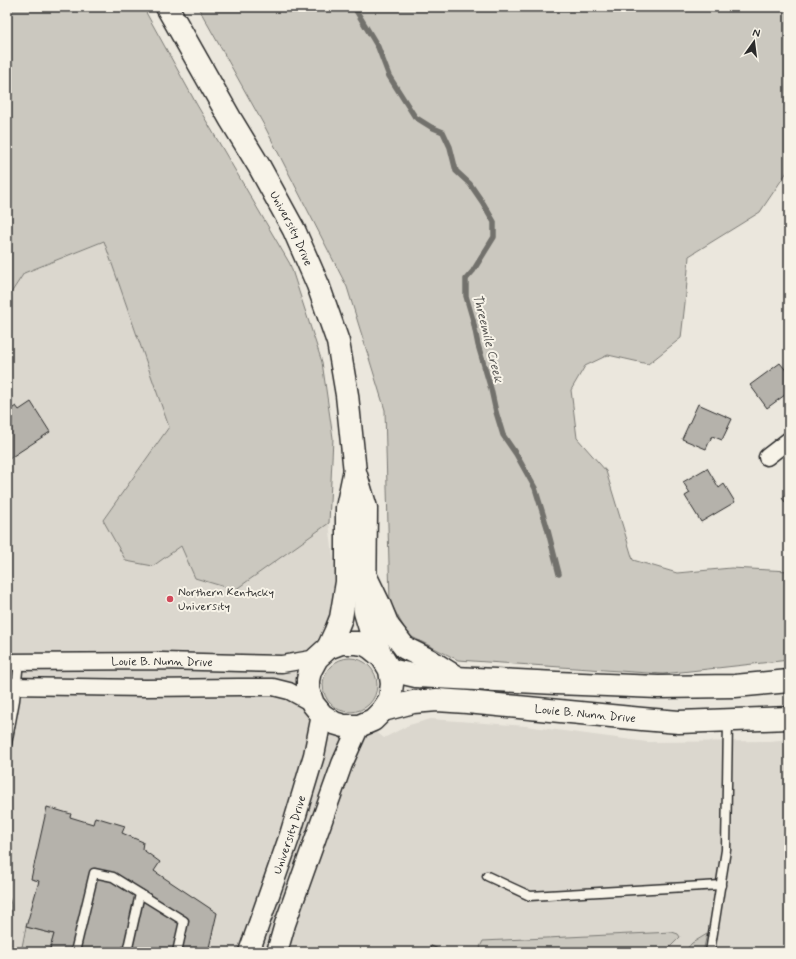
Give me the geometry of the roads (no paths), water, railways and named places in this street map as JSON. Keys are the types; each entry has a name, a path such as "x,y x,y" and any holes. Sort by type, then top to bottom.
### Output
{"main road":[{"name":"University Drive","path":"167,7 230,120 259,166 294,230 318,285 338,342 347,395 354,472 366,508 365,612 371,632 386,663 392,684 390,699 384,710 372,720 359,726"},
{"name":"University Drive","path":"317,710 308,690 308,680 310,671 335,633 341,618 347,582 347,508 354,472"},
{"path":"365,574 388,626 406,648 458,678"},
{"path":"322,654 341,643 364,644 371,648 386,663 416,676 658,687 735,686 789,681"},
{"name":"Louie B. Nunn Drive","path":"384,710 414,702 437,700 679,722 789,718"},
{"path":"317,710 334,723 344,726 359,726"}],"street":[{"path":"767,457 789,440"},
{"name":"Louie B. Nunn Drive","path":"13,662 162,661 282,664 322,654"},
{"name":"Louie B. Nunn Drive","path":"12,686 146,688 273,687 289,691 317,710"},
{"name":"University Drive","path":"249,952 290,835 314,755 317,710"},
{"name":"University Drive","path":"276,952 342,764 359,726"}],"lane":[{"path":"7,744 13,715 13,662"},
{"path":"710,952 726,850 728,721"},
{"path":"75,952 94,873 113,877 184,921 177,952"},
{"path":"487,876 530,896 721,885"},
{"path":"127,952 140,894"}],"waterway":[{"name":"Threemile Creek","path":"354,7 378,47 389,76 415,117 431,127 443,132 450,147 456,171 470,184 494,222 494,237 473,271 466,279 466,296 503,435 516,454 535,488 559,574"}],"place":[{"name":"Northern Kentucky University","path":"170,599"}]}
